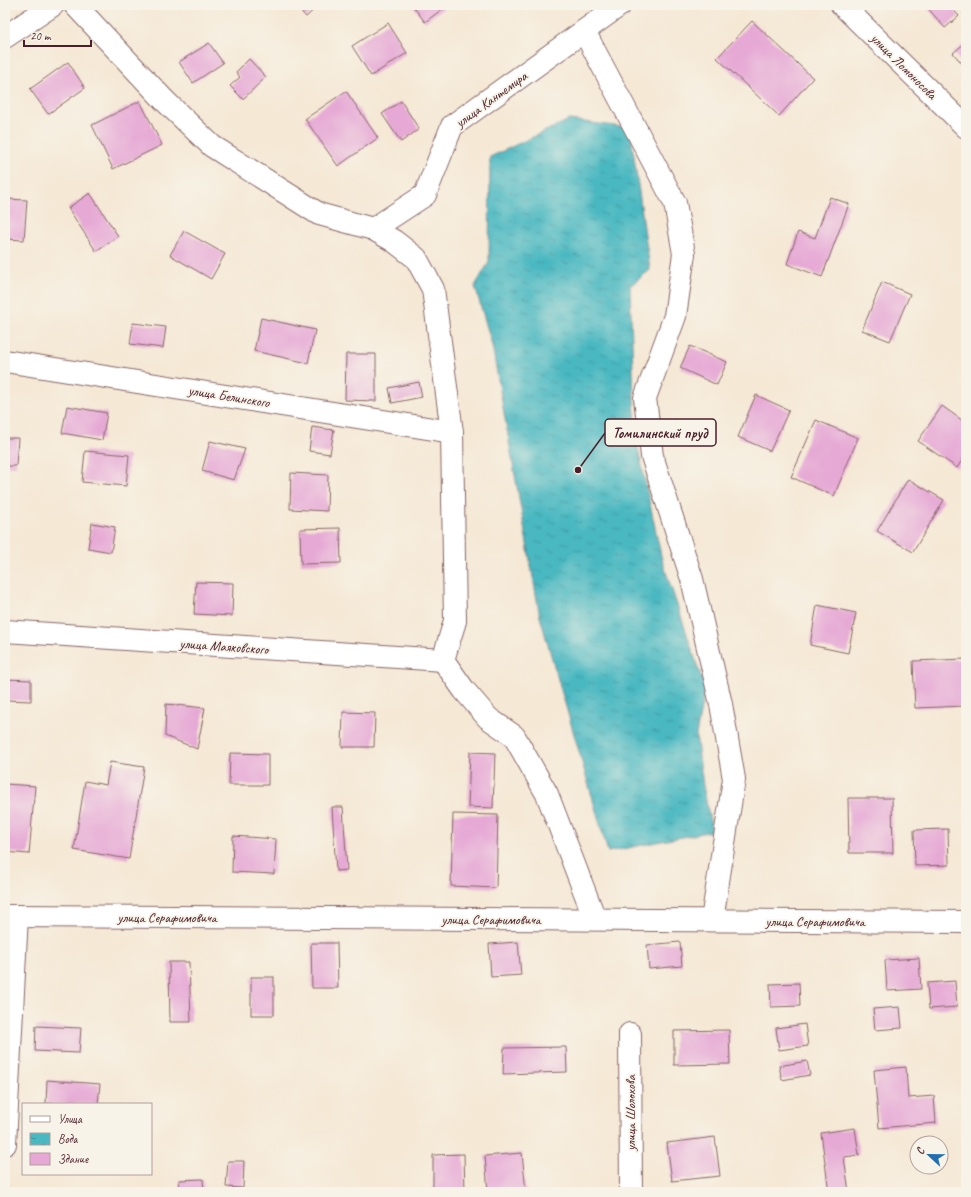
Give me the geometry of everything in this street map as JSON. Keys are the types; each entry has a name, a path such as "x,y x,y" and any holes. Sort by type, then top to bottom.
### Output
{"street":[{"path":"5,37 53,5"},
{"path":"75,5 165,101 212,146 319,214 373,229 394,242 416,258 434,289 452,432 455,621 443,660 464,690 488,718 514,736 547,794 595,919"},
{"name":"улица Кантемира","path":"373,229 425,194 452,126 620,5"},
{"name":"улица Ломоносова","path":"842,5 966,128"},
{"path":"584,31 676,203 684,254 674,316 644,398 652,456 692,579 722,704 734,779 712,920"},
{"name":"улица Белинского","path":"5,361 452,432"},
{"name":"улица Маяковского","path":"5,632 443,660"},
{"name":"улица Серафимовича","path":"5,1144 11,916 966,922"},
{"name":"улица Шолохова","path":"630,1034 631,1192"}],"water":[{"path":"569,120 630,128 650,270 630,286 634,400 638,448 662,560 705,688 696,735 703,785 712,831 608,852 540,617 492,345 475,286 489,262 490,157"}],"building":[{"path":"295,5 319,5 306,17"},
{"path":"412,5 444,5 445,7 425,22"},
{"path":"925,5 949,5 959,16 945,28"},
{"path":"752,21 813,78 779,116 717,58"},
{"path":"388,23 407,53 371,76 352,46"},
{"path":"966,42 966,68 953,53"},
{"path":"209,43 223,63 193,83 179,62"},
{"path":"249,59 266,77 243,99 230,86 240,77 236,72"},
{"path":"68,62 85,88 48,114 30,89"},
{"path":"346,91 378,138 338,166 305,119"},
{"path":"140,101 162,145 113,169 92,125"},
{"path":"401,101 419,129 401,142 382,114"},
{"path":"90,193 118,236 96,251 68,208"},
{"path":"830,197 849,204 822,277 787,264 798,232 815,238"},
{"path":"5,199 27,200 24,240 5,239"},
{"path":"184,231 225,254 211,279 170,255"},
{"path":"882,282 910,294 890,341 862,330"},
{"path":"261,318 315,330 308,363 254,351"},
{"path":"133,323 166,327 163,348 130,344"},
{"path":"690,346 727,362 717,385 680,368"},
{"path":"346,354 376,354 376,401 345,400"},
{"path":"419,382 422,397 392,403 389,388"},
{"path":"756,395 789,410 770,451 738,437"},
{"path":"67,406 107,413 102,440 62,433"},
{"path":"942,406 966,423 966,454 957,468 918,441"},
{"path":"816,420 858,438 834,496 791,477"},
{"path":"312,427 334,430 330,454 309,451"},
{"path":"5,438 18,438 16,466 5,466"},
{"path":"210,441 245,449 234,480 202,471"},
{"path":"85,451 129,455 126,486 82,482"},
{"path":"291,473 328,475 327,511 290,509"},
{"path":"908,479 944,500 913,552 877,531"},
{"path":"92,523 115,527 111,552 88,548"},
{"path":"340,528 341,563 301,564 300,529"},
{"path":"196,582 233,583 232,616 194,614"},
{"path":"817,605 856,613 848,653 810,645"},
{"path":"966,659 966,706 915,708 913,661"},
{"path":"5,679 31,680 31,701 5,700"},
{"path":"166,704 205,708 197,749 165,736"},
{"path":"343,712 375,713 374,747 342,747"},
{"path":"470,752 495,753 493,808 468,807"},
{"path":"230,753 268,754 268,785 229,785"},
{"path":"110,762 144,767 129,859 74,850 85,781 106,785"},
{"path":"5,784 35,786 29,854 5,852"},
{"path":"848,798 892,798 893,853 849,853"},
{"path":"332,807 343,807 347,870 336,871"},
{"path":"453,814 498,815 496,888 451,886"},
{"path":"948,829 949,865 915,866 914,830"},
{"path":"233,836 276,839 274,874 232,872"},
{"path":"518,942 521,975 491,977 489,944"},
{"path":"680,942 682,966 649,969 647,945"},
{"path":"311,943 337,943 338,988 312,988"},
{"path":"919,958 921,989 887,991 885,960"},
{"path":"169,962 189,962 191,1022 170,1022"},
{"path":"251,977 274,977 274,1015 251,1015"},
{"path":"955,981 957,1007 929,1009 927,983"},
{"path":"799,983 800,1006 771,1007 770,984"},
{"path":"900,1007 902,1028 875,1030 873,1009"},
{"path":"805,1024 808,1046 779,1050 776,1028"},
{"path":"36,1026 81,1028 79,1053 35,1051"},
{"path":"729,1030 730,1064 674,1065 674,1031"},
{"path":"566,1047 567,1072 503,1074 504,1048"},
{"path":"807,1061 810,1075 782,1080 779,1066"},
{"path":"906,1067 908,1098 934,1096 936,1123 879,1128 874,1070"},
{"path":"47,1080 100,1084 98,1103 46,1103"},
{"path":"855,1128 859,1155 844,1157 849,1192 829,1192 821,1133"},
{"path":"715,1137 720,1176 672,1181 667,1143"},
{"path":"522,1153 526,1192 488,1192 485,1156"},
{"path":"464,1154 465,1192 433,1192 433,1155"},
{"path":"228,1161 244,1161 243,1188 226,1187"},
{"path":"203,1179 204,1192 180,1192 179,1180"}],"place":[{"name":"Томилинский пруд","path":"578,470"}]}
